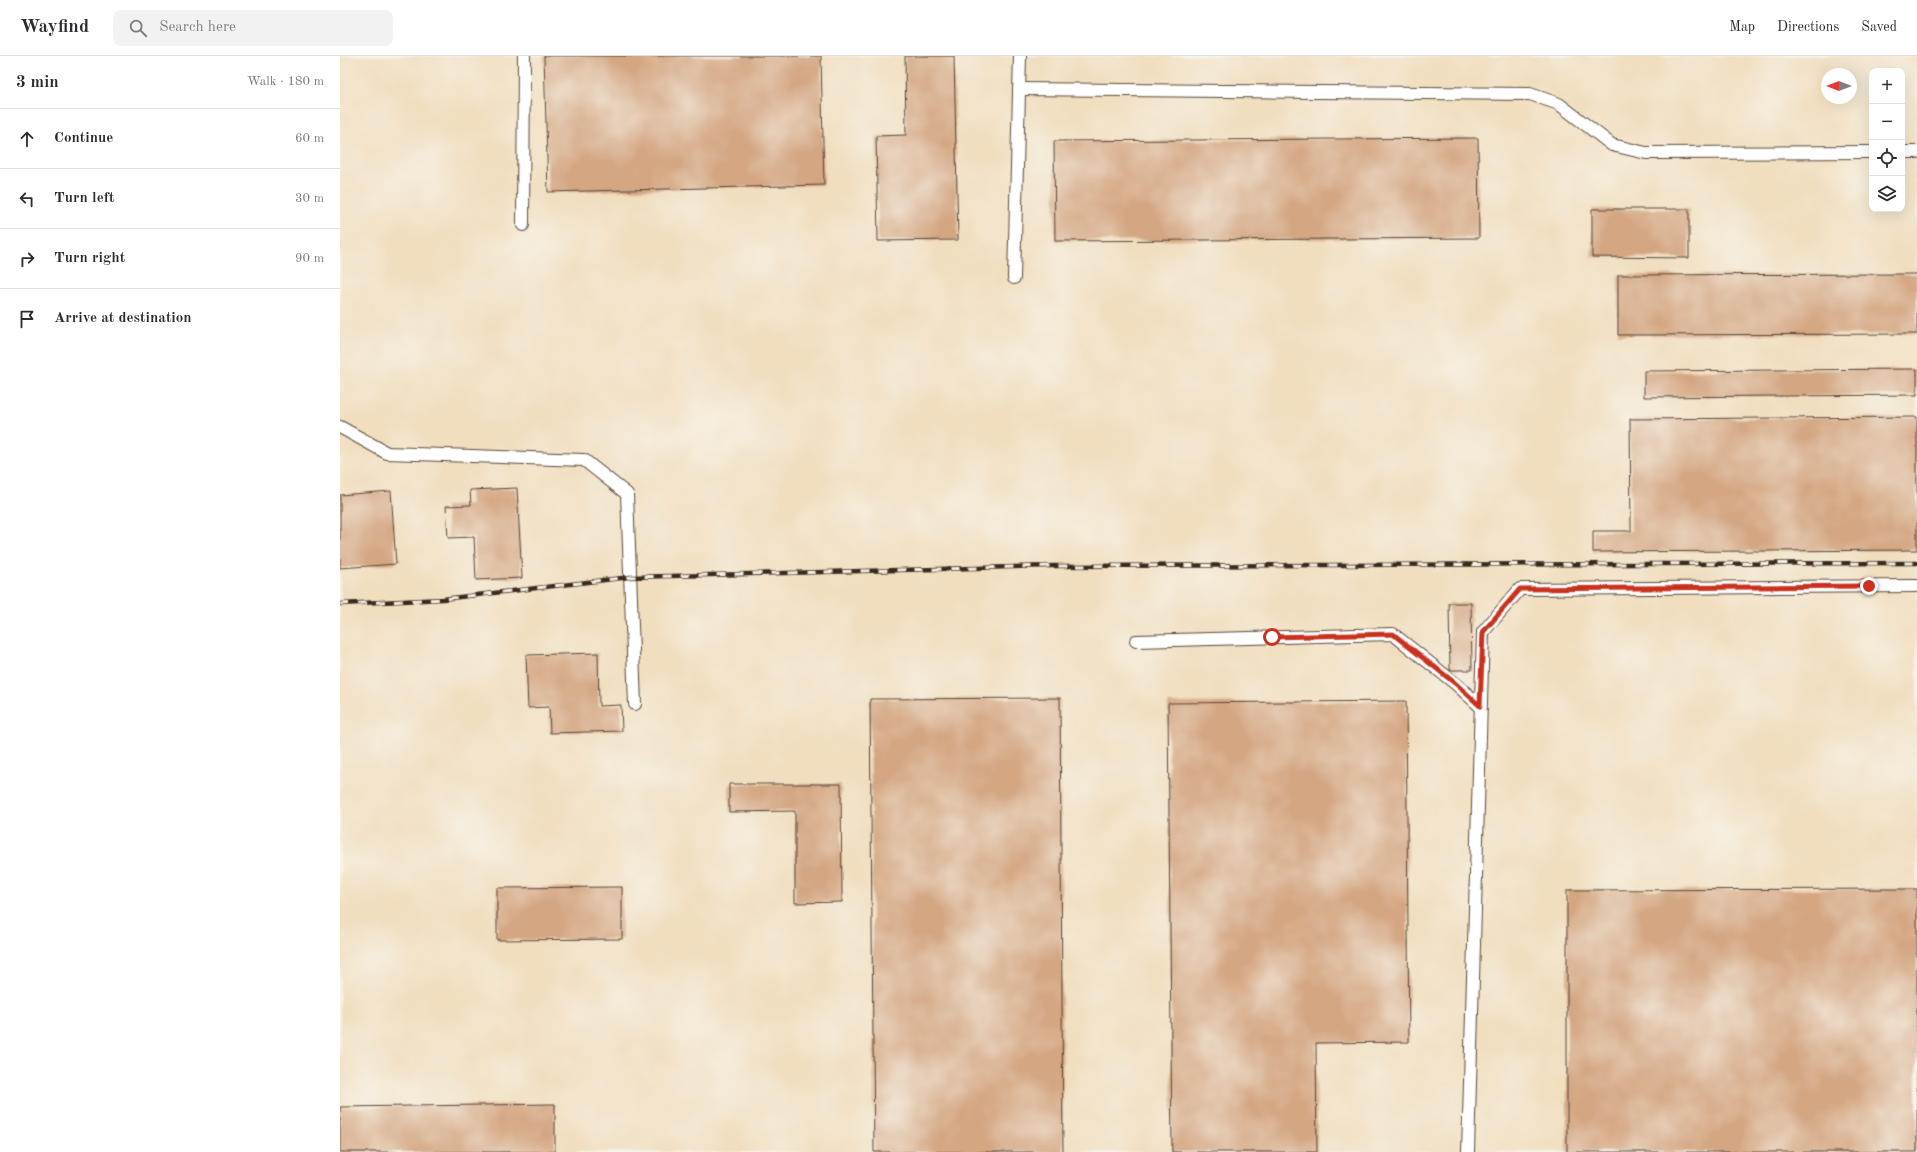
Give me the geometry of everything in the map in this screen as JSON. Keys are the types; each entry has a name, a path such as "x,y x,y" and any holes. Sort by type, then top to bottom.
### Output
{"lane":[{"path":"523,225 524,56"},
{"path":"1014,278 1020,56"},
{"path":"1019,89 1530,94 1559,104 1612,145 1646,153 1869,152"},
{"path":"1905,152 1917,152"},
{"path":"340,427 387,453 584,460 627,494 635,704"},
{"path":"1468,1152 1483,632 1520,589 1917,586"},
{"path":"1136,641 1393,634 1456,684 1480,706"}],"building":[{"path":"544,56 821,56 824,185 548,192"},
{"path":"905,56 954,56 958,240 878,241 876,136 906,135"},
{"path":"1478,138 1479,238 1055,241 1054,141"},
{"path":"1592,209 1689,209 1689,258 1592,257"},
{"path":"1917,274 1917,334 1618,335 1618,275"},
{"path":"1917,369 1917,395 1644,397 1644,371"},
{"path":"1917,417 1917,550 1593,552 1593,531 1631,531 1630,419"},
{"path":"517,488 522,578 476,580 474,537 448,538 446,506 471,505 470,490"},
{"path":"391,491 396,564 340,568 340,495"},
{"path":"1449,603 1471,603 1472,670 1450,670"},
{"path":"598,653 599,706 621,705 622,731 550,733 549,707 528,708 526,655"},
{"path":"1060,698 1063,1152 874,1152 870,699"},
{"path":"1406,701 1409,1042 1316,1043 1317,1152 1172,1152 1168,703"},
{"path":"729,784 841,784 842,902 795,903 795,811 729,812"},
{"path":"622,887 622,939 497,940 497,888"},
{"path":"1917,889 1917,1152 1567,1152 1567,890"},
{"path":"555,1104 555,1152 340,1152 340,1107"}],"railway":[{"path":"340,604 443,599 630,577 1054,566 1917,563"}],"route":[{"path":"1272,637 1393,634 1456,684 1480,706 1483,632 1520,589 1869,586"}]}
